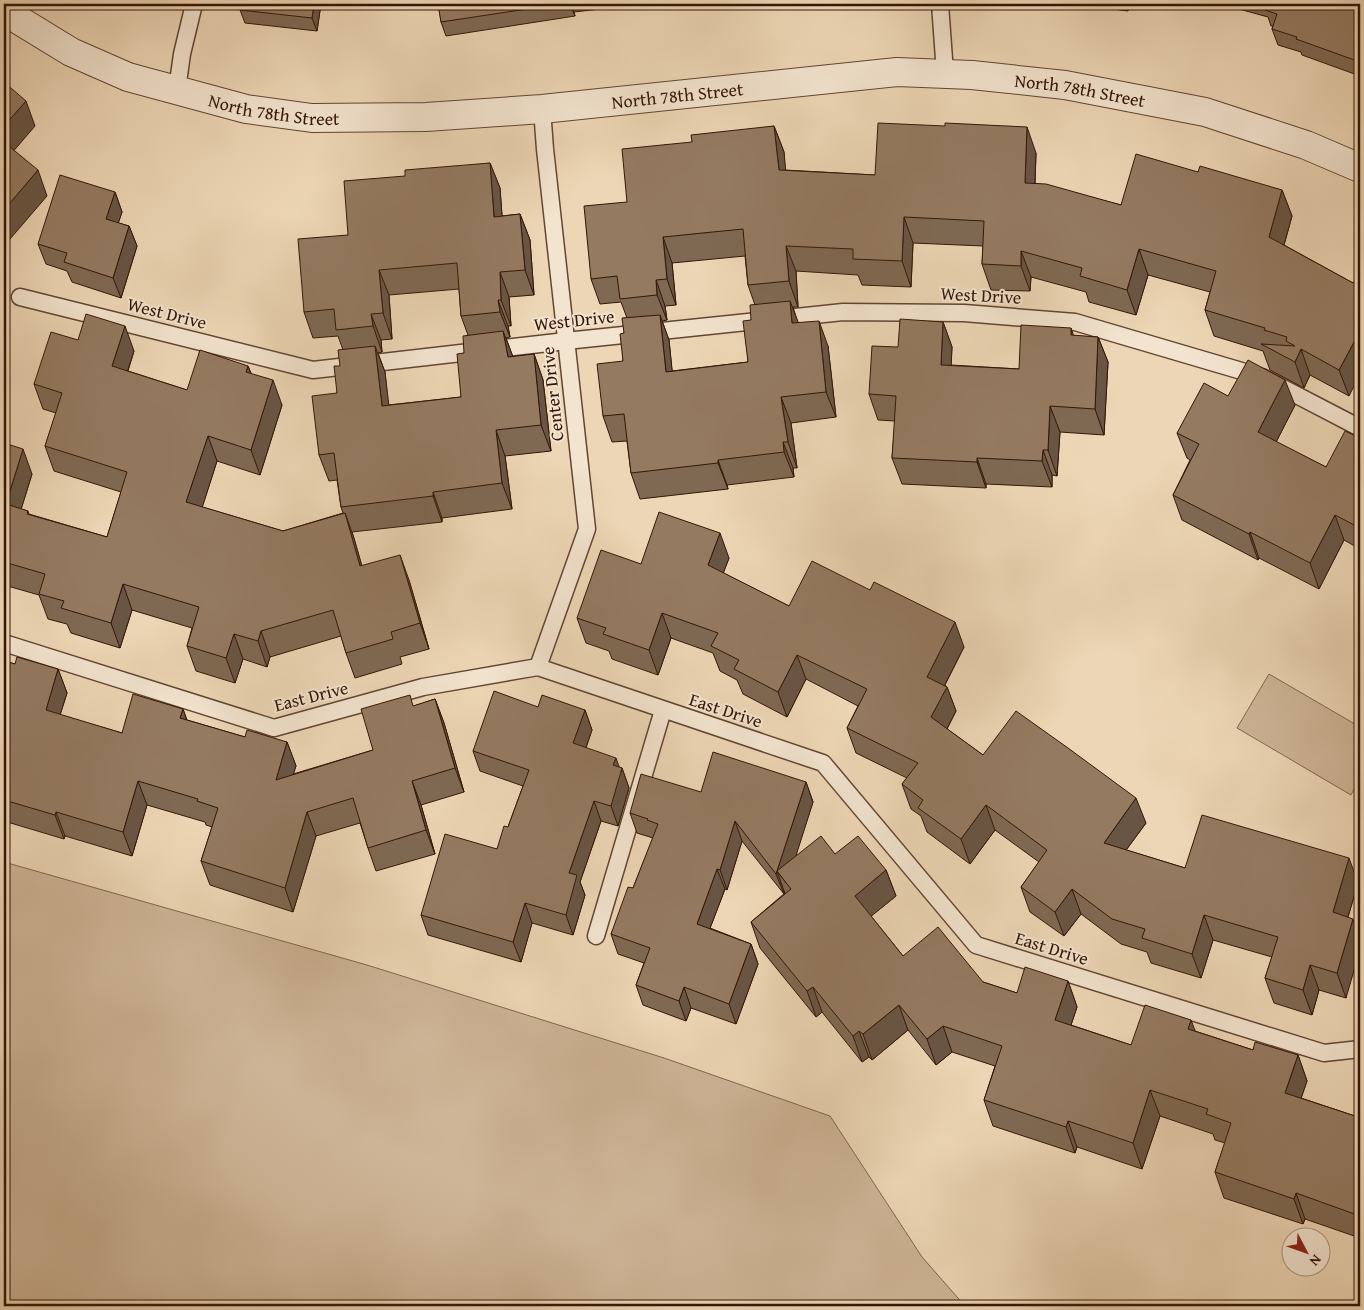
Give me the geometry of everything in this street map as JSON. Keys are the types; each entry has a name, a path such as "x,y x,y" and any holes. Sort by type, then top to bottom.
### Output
{"street":[{"name":"North 78th Street","path":"4,11 70,52 128,77 246,109 312,118 426,117 542,109 897,72 945,73 1065,86 1205,112 1306,145 1360,168"}],"lane":[{"path":"177,90 182,54 194,4"},
{"path":"940,4 945,73"},
{"name":"Center Drive","path":"538,666 587,529 542,109"},
{"name":"West Drive","path":"20,297 313,370 843,312 964,313 1075,322 1262,378 1360,428"},
{"name":"East Drive","path":"4,642 274,728 423,687 538,666 823,763 976,945 1324,1053 1360,1049"},
{"path":"596,936 663,710"}],"shaded area":[{"path":"1269,674 1360,727 1360,778 1351,795 1237,728"},
{"path":"4,862 367,965 664,1058 830,1116 922,1257 965,1306 4,1306"}],"building":[{"path":"241,4 314,4 312,18 240,10"},
{"path":"438,4 560,4 441,22"},
{"path":"1267,4 1360,4 1360,62 1272,29 1277,14 1265,10"},
{"path":"4,82 26,101 4,126"},
{"path":"878,123 945,126 945,123 1027,127 1025,183 1046,184 1121,205 1136,154 1198,172 1200,166 1282,190 1269,237 1353,283 1360,271 1360,331 1339,370 1301,349 1295,362 1261,344 1295,346 1286,341 1287,337 1264,330 1265,328 1205,310 1216,271 1139,249 1127,290 1080,276 1082,268 1021,251 1021,266 982,264 984,221 904,217 902,261 853,259 853,249 786,246 789,281 748,285 743,229 663,237 667,279 656,280 657,295 620,299 617,276 591,279 584,206 627,202 622,149 692,142 691,135 774,126 779,170 875,175"},
{"path":"4,142 38,170 4,210"},
{"path":"490,163 494,217 520,214 525,270 500,272 501,300 498,300 500,312 461,316 457,263 379,270 383,313 371,314 373,326 336,330 334,309 304,312 298,239 348,235 344,181 405,176 405,170"},
{"path":"60,175 115,192 106,219 129,226 113,278 64,262 67,253 38,244"},
{"path":"790,301 792,323 819,321 826,392 781,397 788,442 783,442 784,452 718,460 718,463 631,473 624,414 603,416 597,364 623,361 620,334 624,333 622,318 660,315 666,372 748,362 743,321 751,320 750,305"},
{"path":"86,314 125,326 112,366 187,390 200,350 248,366 246,372 273,380 251,450 208,436 186,502 283,531 345,513 360,566 400,555 420,623 391,632 393,639 346,653 333,610 261,631 258,641 234,634 226,658 187,646 199,607 123,584 111,623 61,608 64,601 39,594 45,574 4,562 4,443 23,449 6,504 28,511 27,514 107,537 127,472 45,446 62,393 34,384 51,332 78,340"},
{"path":"900,319 943,322 941,365 1019,369 1021,325 1071,328 1071,335 1098,337 1095,409 1050,406 1048,450 1043,450 1042,461 977,458 977,462 892,458 896,396 869,394 872,346 898,347"},
{"path":"503,331 508,357 534,354 541,425 496,430 502,483 433,492 433,496 341,507 334,453 319,455 312,396 337,393 334,366 340,366 338,350 375,346 382,406 461,397 457,354 464,353 463,336"},
{"path":"1248,360 1285,380 1258,432 1326,467 1345,431 1360,438 1360,528 1335,515 1310,563 1173,495 1199,444 1177,433 1204,383 1228,396"},
{"path":"659,512 720,533 708,565 789,606 812,561 870,590 874,582 955,622 927,677 947,687 931,717 983,755 1016,711 1068,748 1136,798 1104,843 1185,868 1202,815 1349,858 1333,912 1353,919 1337,973 1310,965 1303,990 1265,978 1278,937 1204,915 1192,954 1142,938 1145,929 1112,919 1072,889 1055,912 1021,887 1047,850 986,805 961,839 918,808 923,800 902,784 918,763 847,728 867,689 797,655 778,692 734,669 739,660 711,646 718,633 662,613 649,650 603,634 606,628 577,618 601,550 641,564"},
{"path":"17,657 58,669 46,710 122,733 133,694 183,709 180,718 245,737 247,730 287,742 276,780 373,750 361,709 410,695 413,706 435,699 455,768 412,781 426,830 368,848 353,798 307,812 285,888 201,861 218,808 197,801 198,799 138,781 123,832 56,812 55,815 4,800 4,661 15,664"},
{"path":"494,691 538,707 542,695 585,710 573,743 616,758 613,765 622,768 611,806 594,801 569,873 577,875 566,915 525,903 513,942 421,915 445,834 497,849 504,826 508,827 529,770 473,751"},
{"path":"713,752 806,782 776,874 735,821 720,870 717,869 697,924 751,944 729,1004 684,987 679,1001 636,985 650,948 611,934 628,887 633,888 658,824 630,813 641,774 701,792"},
{"path":"821,836 835,854 858,836 886,870 855,896 903,956 938,927 983,982 1017,993 1025,967 1068,981 1055,1020 1131,1045 1145,1005 1191,1020 1188,1029 1253,1050 1255,1042 1298,1055 1285,1093 1358,1117 1360,1109 1360,1216 1296,1193 1294,1199 1215,1172 1231,1123 1206,1114 1208,1109 1150,1090 1133,1143 1068,1121 1066,1127 984,1100 1002,1046 943,1026 927,1039 899,1005 863,1034 859,1031 853,1036 813,987 807,991 751,922 791,889 777,871"}]}
